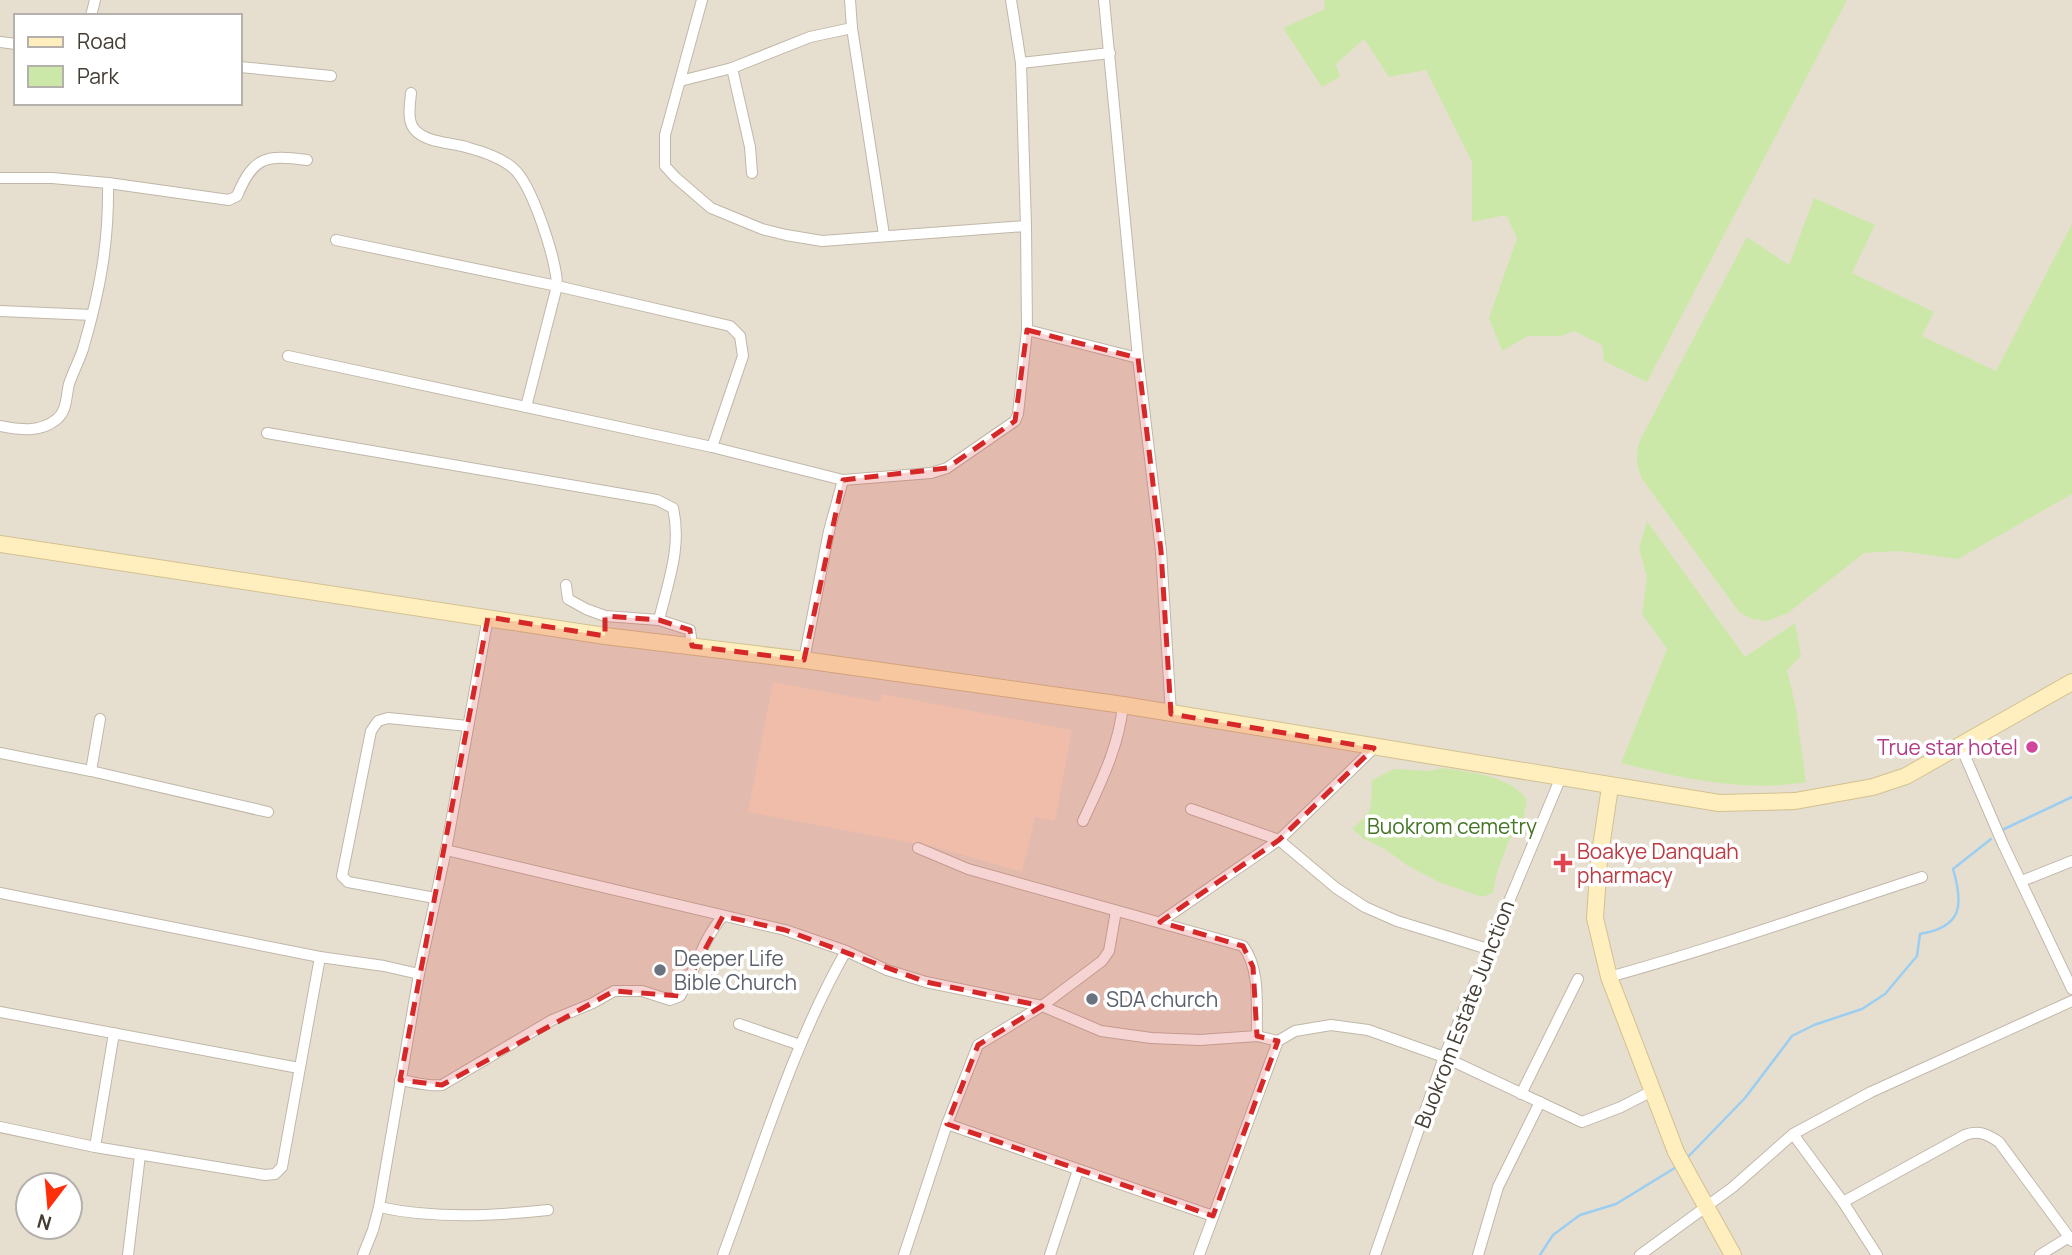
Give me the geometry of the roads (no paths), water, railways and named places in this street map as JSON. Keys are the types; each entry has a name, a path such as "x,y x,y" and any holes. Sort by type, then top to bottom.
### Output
{"street":[{"path":"702,0 665,135 665,166 711,208 762,229 822,241 1026,226"},
{"path":"850,0 884,235"},
{"path":"288,356 712,447 844,480 931,473 947,468 1015,421 1018,414 1027,330 1026,226 1021,63 1011,0"},
{"path":"1104,0 1138,358 1161,551 1171,714"},
{"path":"680,81 732,68 810,37 852,28"},
{"path":"1021,63 1110,54"},
{"path":"242,67 331,76"},
{"path":"732,68 750,147 752,173"},
{"path":"411,93 410,122 415,130 426,138 468,147 496,157 512,167 530,191 554,259 557,286 526,407"},
{"path":"0,178 52,178 108,183 229,200 234,199 245,177 264,158 275,156 307,160"},
{"path":"0,426 31,430 44,427 58,419 63,412 69,385 82,352 106,255 108,183"},
{"path":"336,240 557,286 730,326 740,336 743,356 712,447"},
{"path":"0,311 92,315"},
{"path":"1027,330 1138,358"},
{"path":"267,433 657,500 673,508 677,526 677,546 659,620"},
{"path":"804,660 829,531 844,480"},
{"path":"0,544 137,567 605,636 804,660 1123,705 1719,803 1787,803 1873,787 1906,776 2072,682"},
{"path":"566,585 568,599 605,616 659,620 690,630 692,646"},
{"path":"605,616 605,636"},
{"path":"363,1255 379,1207 419,974 446,850 488,617"},
{"path":"1083,821 1108,766 1121,726 1123,705"},
{"path":"435,898 348,882 342,876 368,743 378,721 388,718 468,726"},
{"path":"91,771 100,719"},
{"path":"1961,747 2072,989"},
{"path":"1160,922 1279,840 1374,748"},
{"path":"0,753 268,812"},
{"name":"Buokrom Estate Junction","path":"1375,1255 1444,1057 1561,777"},
{"path":"1610,787 1599,860 1595,918 1609,977 1676,1152 1733,1255"},
{"path":"1191,809 1279,840 1336,888 1365,907 1397,921 1488,949"},
{"path":"918,848 968,869 1243,946 1250,954 1253,967 1257,1036"},
{"path":"446,850 785,930 846,951 887,970 926,982 1042,1006 1101,1031 1151,1038 1200,1040 1257,1036 1278,1041"},
{"path":"2022,881 2072,861"},
{"path":"1609,977 1746,937 1922,877"},
{"path":"0,892 320,957 419,974"},
{"path":"904,1255 947,1124 978,1045 1042,1006 1102,961 1109,951 1116,911"},
{"path":"400,1080 442,1085 552,1020 614,991 642,992 670,1000 680,996 701,948 723,915"},
{"path":"723,1255 800,1045 822,993 846,951"},
{"path":"0,1126 140,1155 265,1175 275,1174 282,1167 320,957"},
{"path":"1521,1094 1578,979"},
{"path":"1640,1255 1706,1208 1793,1134 1871,1092 2072,1001"},
{"path":"0,1012 299,1068"},
{"path":"739,1024 800,1045"},
{"path":"1199,1255 1278,1041 1295,1031 1331,1024 1368,1030 1444,1057 1582,1122 1652,1091"},
{"path":"95,1146 114,1033"},
{"path":"1478,1255 1498,1187 1540,1102"},
{"path":"947,1124 1213,1216"},
{"path":"1843,1202 1965,1135 1974,1132 1986,1133 1999,1143 2070,1239 2040,1255"},
{"path":"1793,1134 1843,1202 1877,1255"},
{"path":"128,1255 140,1155"},
{"path":"1050,1255 1078,1170"},
{"path":"379,1207 404,1212 458,1215 500,1215 548,1210"}],"waterway":[{"path":"2002,830 2072,797"},
{"path":"1686,1159 1745,1098 1792,1036 1814,1025 1862,1009 1885,994 1917,956 1920,934 1944,926 1956,913 1958,894 1953,869 1991,839"},
{"path":"1540,1255 1553,1235 1580,1215 1616,1204 1678,1166"}],"place":[{"name":"True star hotel","path":"2032,747"},
{"name":"Boakye Danquah pharmacy","path":"1563,863"},
{"name":"Deeper Life Bible Church","path":"660,970"},
{"name":"SDA church","path":"1092,999"}],"park label":[{"name":"Buokrom cemetry","path":"1452,826"}]}
